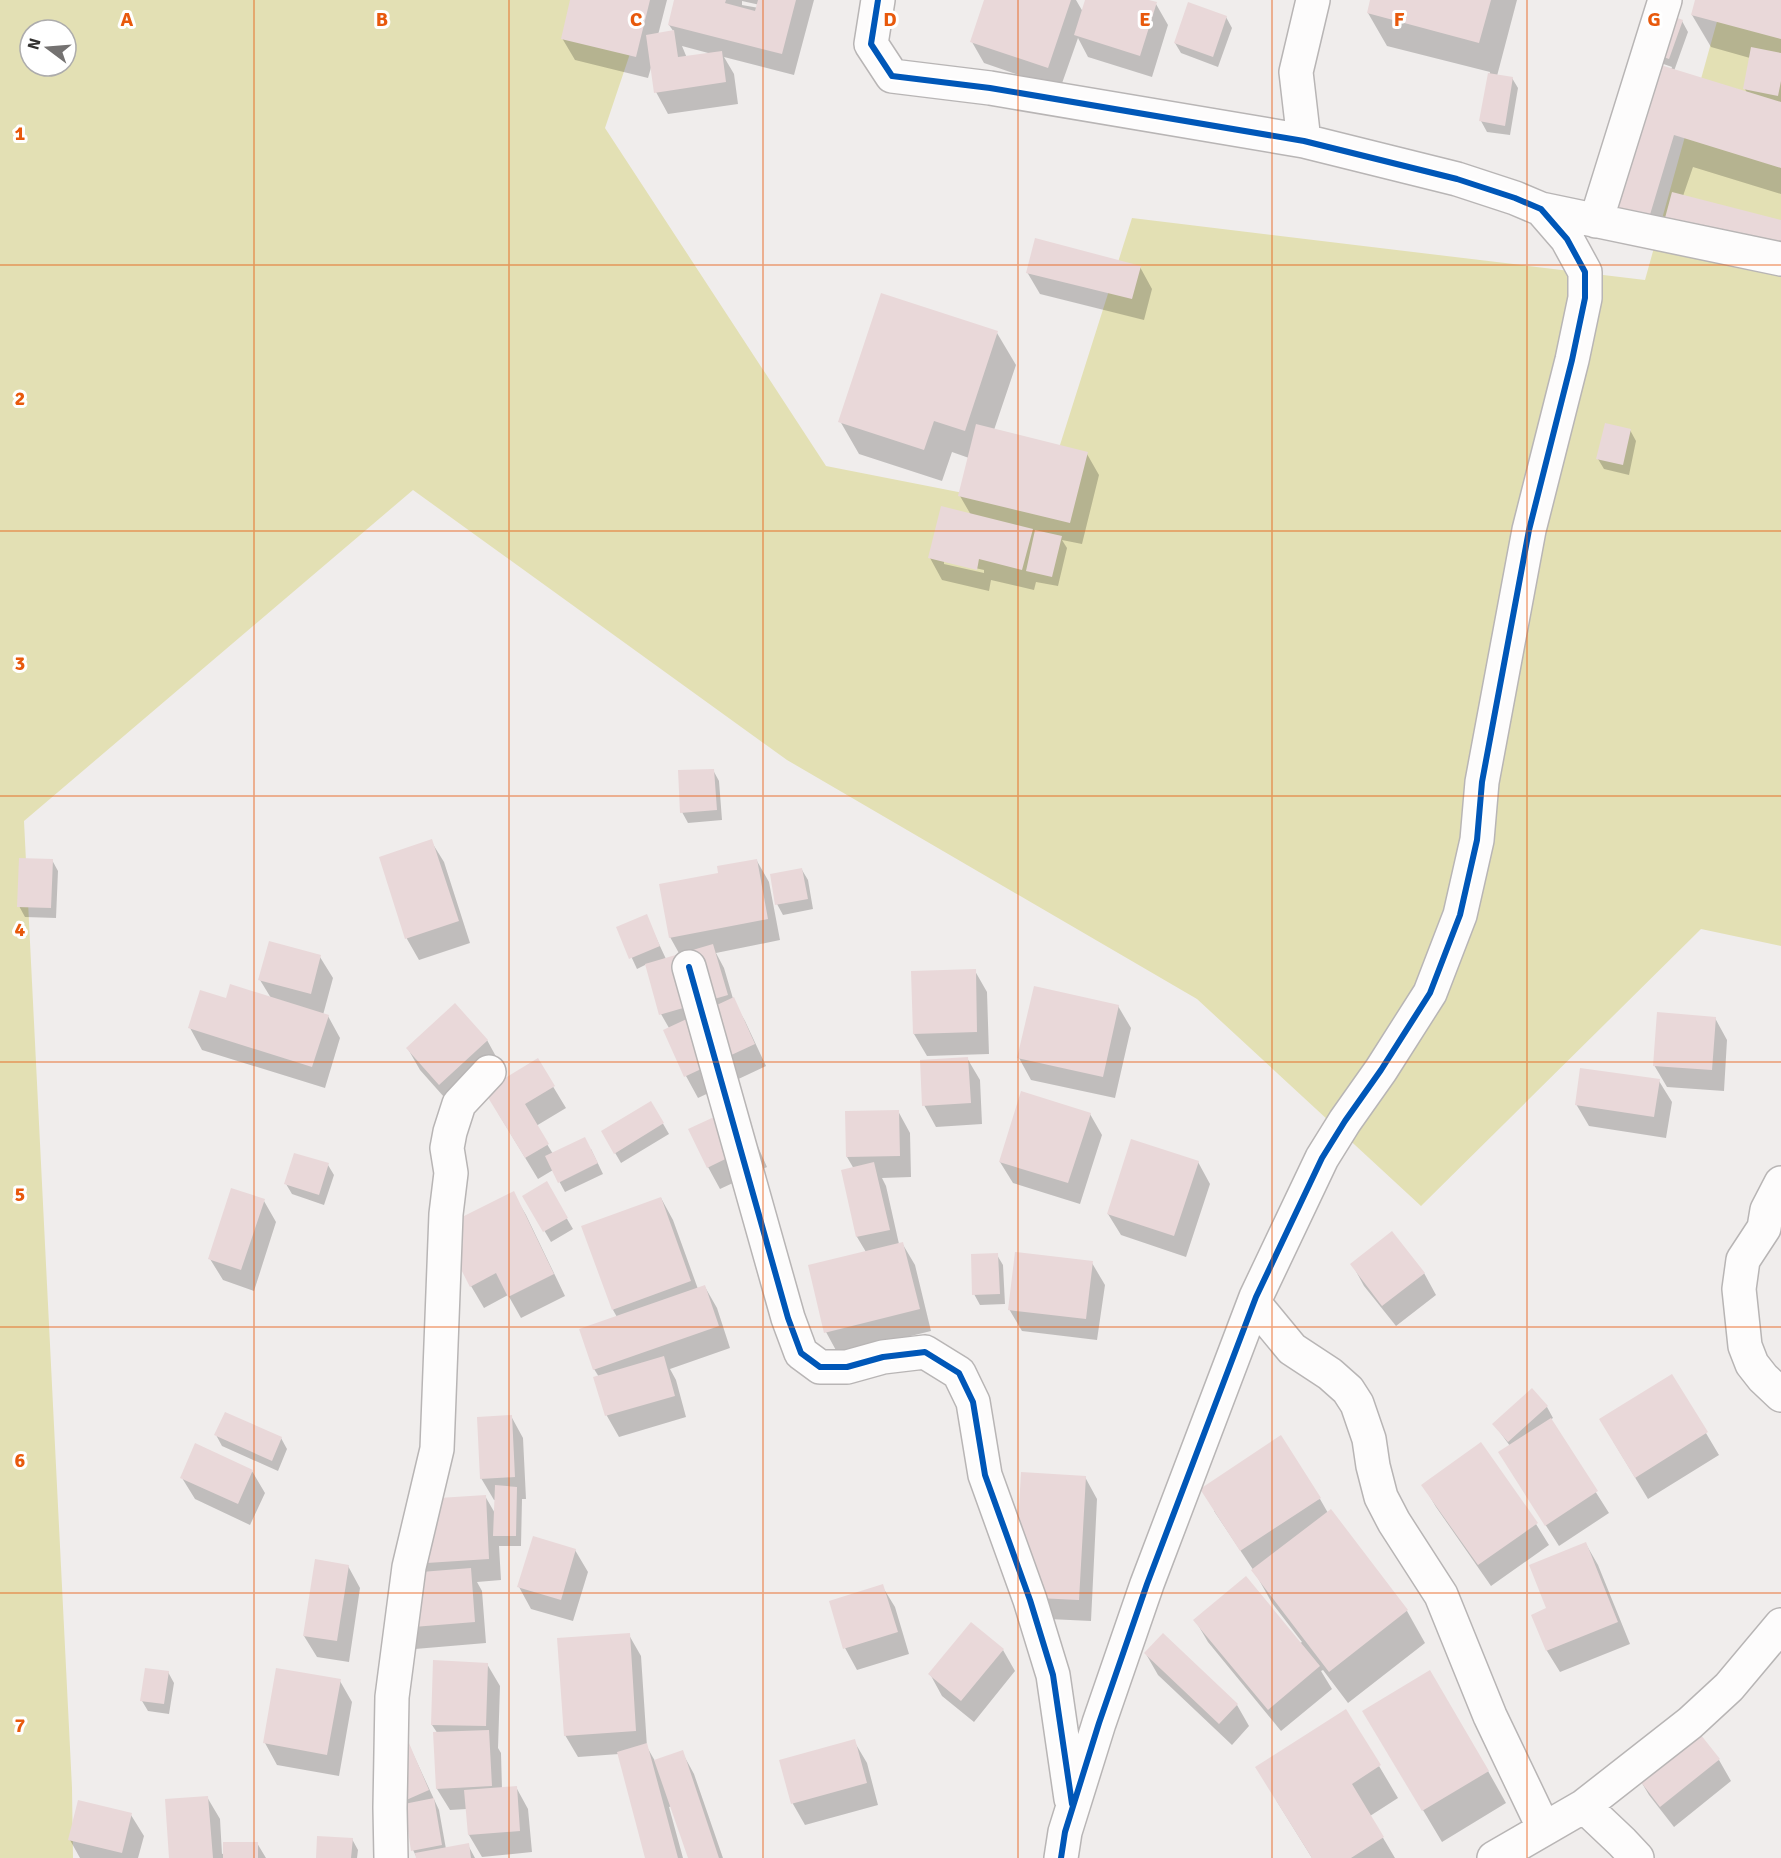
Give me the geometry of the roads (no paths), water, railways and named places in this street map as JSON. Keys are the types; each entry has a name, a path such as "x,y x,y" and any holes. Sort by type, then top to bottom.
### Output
{"street":[{"path":"878,0 871,44 892,76 990,88 1304,141 1457,178 1541,209 1781,259"},
{"path":"1304,141 1296,72 1314,0"},
{"path":"1596,220 1665,0"},
{"path":"1060,1858 1065,1832 1098,1723 1147,1584 1254,1303 1322,1158 1430,993 1461,915 1477,840 1482,782 1528,530 1572,360 1585,298 1585,272 1567,239 1541,209"},
{"path":"689,967 788,1318 801,1353 820,1367 847,1367 883,1357 925,1352 958,1373 973,1402 985,1475 1030,1600 1053,1675 1072,1808"},
{"path":"391,1858 392,1697 409,1567 437,1449 446,1214 451,1173 447,1148 459,1104 489,1072"},
{"path":"1781,1183 1767,1210 1764,1228 1743,1260 1739,1289 1745,1346 1752,1364 1781,1395"},
{"path":"1254,1303 1292,1349 1330,1374 1348,1390 1357,1404 1369,1439 1372,1466 1381,1497 1394,1522 1441,1595 1490,1716 1544,1829"},
{"path":"1494,1858 1584,1806 1690,1723 1729,1687 1781,1625"},
{"path":"1584,1806 1637,1858"}]}
